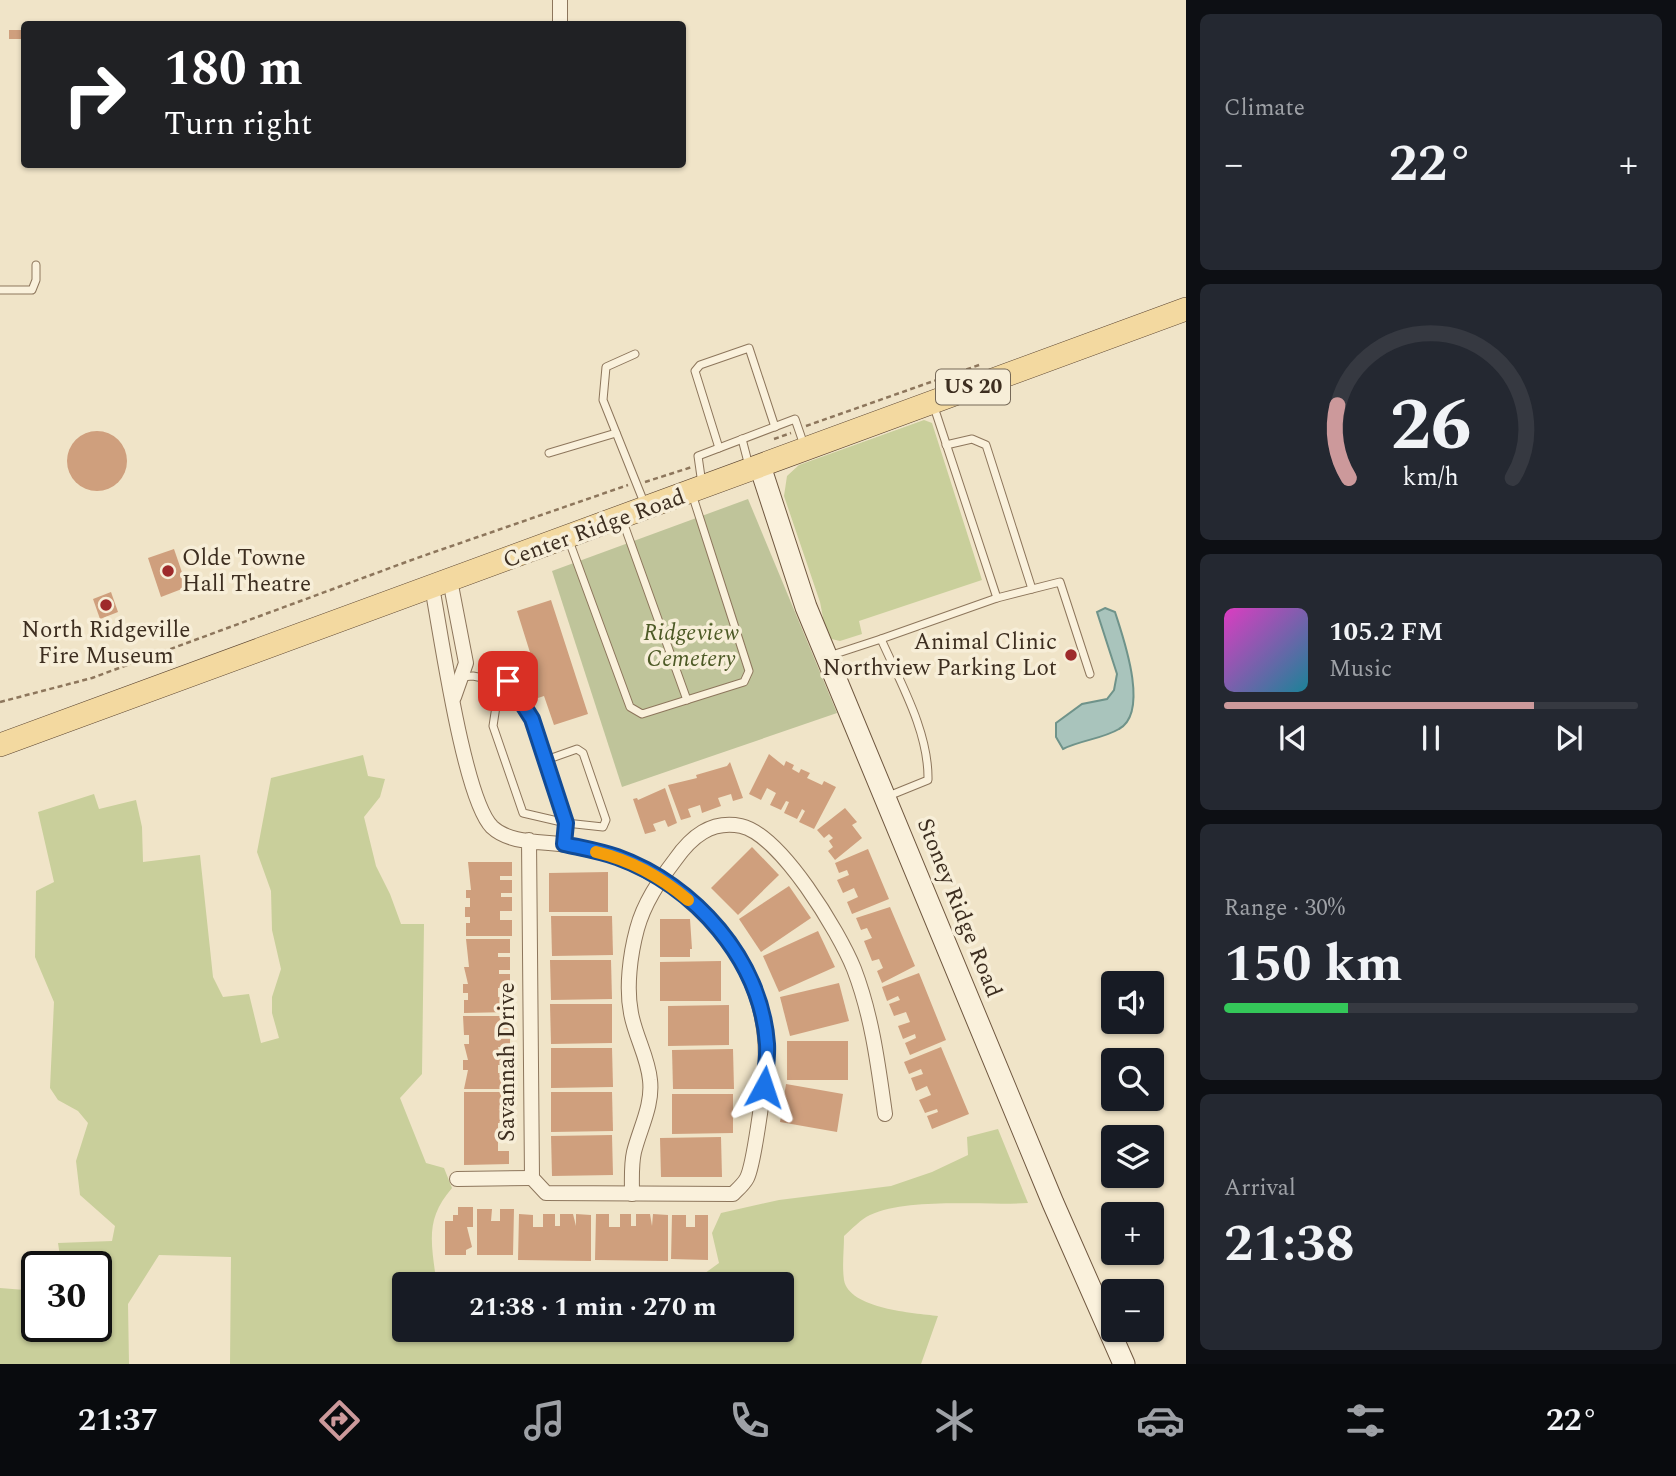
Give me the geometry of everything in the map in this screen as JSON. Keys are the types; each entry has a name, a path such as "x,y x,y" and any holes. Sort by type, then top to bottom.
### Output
{"main road":[{"name":"Center Ridge Road","path":"0,745 697,491 755,468 802,440 932,402 1186,309"},
{"path":"0,727 49,727"}],"street":[{"path":"559,21 560,0"},
{"name":"Stoney Ridge Road","path":"755,468 791,569 885,798 1053,1203 1124,1364"},
{"path":"441,584 456,679 454,699 472,793 492,826 507,837 564,844 618,858 660,879 715,923 751,978 768,1046 747,1178 733,1194 546,1193 532,1178 457,1179"},
{"path":"632,1194 634,1154 648,1107 650,1079 631,1014 630,979 637,929 660,879 686,844 700,832 717,825 741,826 772,847 821,904 853,968 874,1031 885,1114"},
{"name":"Savannah Drive","path":"530,840 532,1178"}],"lane":[{"path":"0,290 32,290 36,280 36,265"},
{"path":"719,448 695,371 700,365 749,348 775,427"},
{"path":"635,354 606,367 603,400 634,483 647,509"},
{"path":"932,402 997,598"},
{"path":"568,538 630,707 642,714 744,682 749,671 697,491 698,456 794,419 802,440"},
{"path":"549,453 616,433"},
{"path":"742,439 755,468"},
{"path":"946,444 972,439 986,445 1032,589"},
{"path":"622,518 687,700"},
{"path":"827,656 997,598 1060,582 1090,674"},
{"path":"881,639 912,709 928,766 928,780 885,798"},
{"path":"456,679 500,680 512,684 530,714 566,823 564,844"},
{"path":"500,680 493,726 521,809 532,817 599,828 606,820 583,753 577,749 545,760"}],"path":[{"path":"769,440 802,440 810,424 992,360"},
{"path":"0,702 92,678 417,558 634,483 649,482 699,464"}],"green space":[{"path":"924,420 932,423 982,580 859,621 862,634 840,641 827,638 820,602 784,496 787,476 799,465"},
{"name":"Ridgeview Cemetery","path":"748,499 837,713 622,787 552,571"},
{"path":"363,755 368,776 385,779 380,797 364,817 376,866 401,924 424,924 422,1074 400,1098 426,1163 444,1168 452,1188 435,1217 432,1248 435,1272 392,1272 392,1342 794,1342 794,1272 707,1272 719,1263 712,1233 721,1213 779,1200 891,1186 932,1172 968,1155 967,1137 998,1129 1028,1203 948,1203 887,1209 870,1215 844,1236 844,1280 848,1290 857,1297 884,1308 938,1316 921,1364 230,1364 231,1257 159,1255 128,1304 129,1364 0,1364 0,1288 21,1290 21,1342 112,1342 112,1251 59,1251 58,1243 112,1241 115,1226 80,1195 76,1161 88,1123 78,1111 58,1100 50,1088 54,1002 35,957 36,891 54,882 38,812 94,794 99,809 136,800 142,827 143,862 200,855 213,977 223,997 249,994 261,1043 279,1038 272,1013 272,997 281,969 272,930 271,891 257,852 271,778"}],"water":[{"path":"1105,608 1115,612 1123,638 1132,674 1133,707 1128,720 1119,729 1063,749 1056,737 1056,723 1082,704 1107,699 1114,690 1117,674 1097,612"}],"building":[{"path":"9,30 21,30 21,39 9,39"},
{"path":"91,431 103,431 122,444 127,461 125,473 114,486 103,491 91,491 72,478 67,467 67,455 80,436"},
{"path":"174,549 187,587 161,597 148,558"},
{"name":"North Ridgeville Fire Museum","path":"111,592 118,612 100,619 93,599"},
{"path":"551,600 588,714 554,725 544,696 538,698 536,693 528,696 520,672 528,670 526,664 533,662 517,611"},
{"path":"769,754 784,766 786,761 794,765 792,769 799,773 801,769 810,773 807,778 822,785 824,781 836,787 814,829 799,822 805,811 802,809 797,819 784,813 789,802 786,801 781,810 770,805 776,793 767,788 761,800 749,794"},
{"path":"730,762 743,798 733,801 731,794 718,798 721,806 702,813 700,805 688,809 691,817 681,820 668,785 697,778 696,775 727,766"},
{"path":"665,788 677,823 668,827 665,820 653,824 656,831 645,834 633,799 638,800"},
{"path":"845,808 857,822 852,825 862,838 835,860 828,851 833,847 829,841 833,838 829,834 824,838 817,830"},
{"path":"752,847 779,875 738,915 711,888"},
{"path":"868,849 889,899 852,914 847,902 858,897 854,888 843,893 837,880 849,875 847,870 839,873 835,863"},
{"path":"468,862 512,862 512,876 500,876 500,880 512,880 512,893 501,893 501,897 512,897 512,911 500,911 500,920 512,920 512,936 466,936 466,923 470,923 470,917 465,917 465,907 470,907 470,898 466,898 466,890 471,890"},
{"path":"608,872 608,912 549,912 549,873"},
{"path":"789,886 811,918 761,952 739,919"},
{"path":"890,907 915,966 882,983 877,971 883,968 879,959 872,961 864,941 872,938 867,928 861,930 856,918"},
{"path":"551,916 612,916 613,955 552,956"},
{"path":"660,919 690,919 690,957 660,957"},
{"path":"818,931 835,967 779,992 763,956"},
{"path":"466,939 510,939 510,953 498,953 498,957 510,957 510,970 499,970 499,974 510,974 510,988 498,988 498,997 510,996 510,1012 464,1013 464,1000 468,1000 468,993 463,993 463,984 468,984 464,967 469,967"},
{"path":"550,960 611,960 612,999 551,1000"},
{"path":"721,961 721,1001 660,1001 660,962"},
{"path":"919,973 946,1040 910,1055 905,1043 916,1038 915,1034 903,1039 898,1026 910,1022 906,1012 894,1016 889,1004 900,1000 898,996 887,1001 882,987"},
{"path":"839,983 849,1021 790,1036 780,997"},
{"path":"550,1004 612,1004 612,1043 551,1044"},
{"path":"729,1005 729,1045 668,1046 668,1006"},
{"path":"463,1016 510,1016 510,1030 498,1030 498,1034 510,1034 510,1047 498,1047 499,1051 510,1051 510,1065 498,1065 498,1073 510,1073 510,1089 464,1089 468,1070 463,1070 463,1060 468,1060 464,1044 469,1044 469,1035 464,1035"},
{"path":"787,1041 848,1041 848,1080 787,1080"},
{"path":"941,1047 969,1114 932,1129 927,1116 938,1112 937,1109 925,1113 919,1100 931,1095 927,1086 916,1091 911,1078 923,1074 921,1069 909,1074 904,1062"},
{"path":"551,1048 612,1048 613,1087 551,1088"},
{"path":"733,1049 734,1089 673,1089 672,1050"},
{"path":"786,1084 843,1094 837,1132 780,1122"},
{"path":"464,1092 510,1092 510,1108 498,1110 510,1110 510,1123 498,1123 498,1128 509,1128 510,1141 498,1141 498,1151 509,1151 509,1164 464,1165"},
{"path":"551,1092 612,1092 613,1131 551,1132"},
{"path":"672,1094 733,1094 733,1133 672,1134"},
{"path":"612,1135 613,1175 552,1176 551,1136"},
{"path":"721,1137 722,1177 661,1177 660,1138"},
{"path":"458,1207 473,1207 473,1227 467,1227 472,1247 466,1250 466,1255 445,1255 445,1221 453,1221 453,1215 458,1215"},
{"path":"477,1209 492,1209 491,1221 500,1221 500,1209 514,1209 513,1255 477,1255"},
{"path":"519,1214 533,1215 533,1227 543,1227 543,1214 555,1214 555,1226 560,1226 560,1214 573,1214 576,1226 576,1214 591,1215 591,1261 518,1260"},
{"path":"596,1214 609,1214 609,1227 620,1227 620,1214 631,1214 631,1226 636,1226 636,1214 650,1214 652,1226 653,1214 668,1215 668,1261 595,1260"},
{"path":"672,1215 686,1215 686,1227 695,1227 695,1215 708,1215 708,1260 671,1259"}],"slow traffic":[{"path":"596,852 618,858 667,883 688,900"}],"place":[{"name":"Olde Towne Hall Theatre","path":"168,571"},
{"name":"North Ridgeville Fire Museum","path":"106,605"},
{"name":"Animal Clinic Northview Parking Lot","path":"1071,655"}],"route":[{"path":"508,681 532,719 566,823 564,844 618,858 667,883 715,923 751,978 764,1021 768,1046 764,1087"}]}
